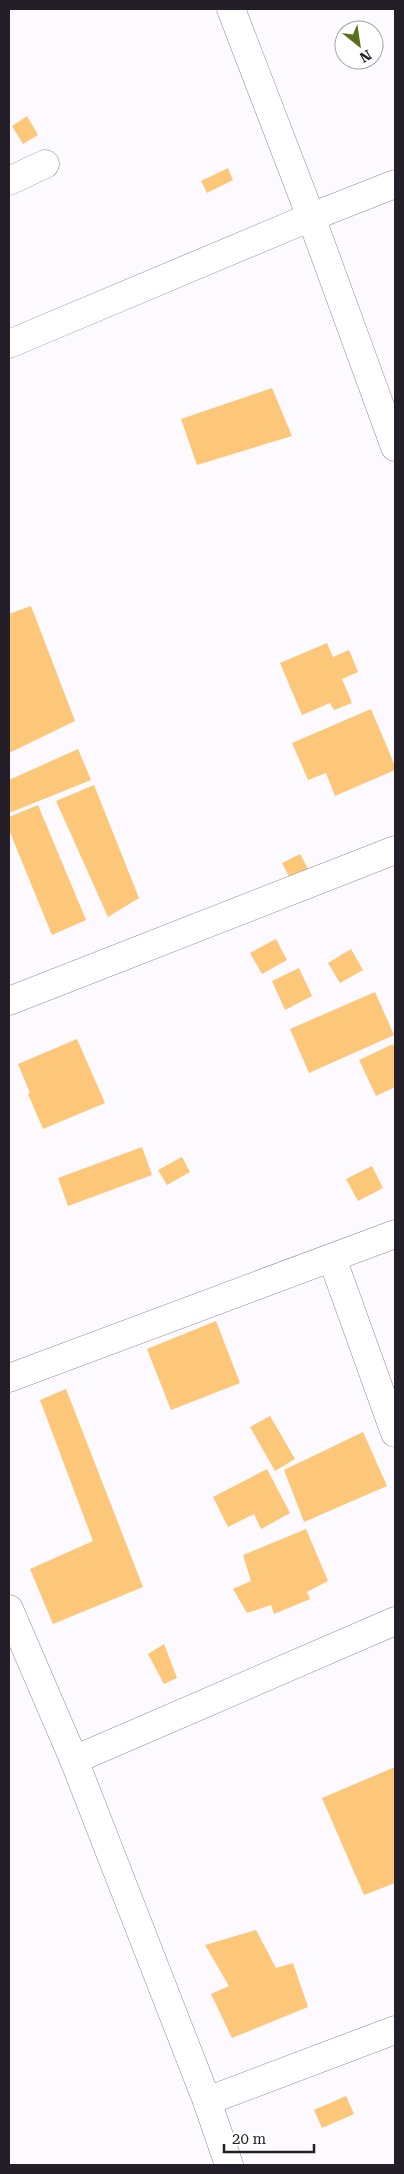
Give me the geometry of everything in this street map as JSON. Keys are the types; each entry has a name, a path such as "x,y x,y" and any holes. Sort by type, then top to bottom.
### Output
{"street":[{"path":"231,9 311,217 395,447"},
{"path":"9,180 45,164"},
{"path":"9,344 311,217 395,184"},
{"path":"9,1001 395,850"},
{"path":"9,1378 395,1234"},
{"path":"332,1258 395,1433"},
{"path":"9,1609 74,1760 229,2165"},
{"path":"74,1760 395,1621"},
{"path":"206,2101 395,2030"}],"building":[{"path":"27,116 38,135 23,144 12,126"},
{"path":"228,168 233,180 207,193 201,181"},
{"path":"272,388 292,436 197,465 181,419"},
{"path":"31,606 75,721 9,753 9,614"},
{"path":"327,643 333,657 349,650 358,672 342,679 352,703 334,710 330,703 302,715 280,663"},
{"path":"371,709 395,770 335,796 326,773 308,780 292,743"},
{"path":"78,749 91,780 9,813 9,780"},
{"path":"94,785 139,898 108,917 56,801"},
{"path":"38,805 86,920 52,935 9,830 9,817"},
{"path":"300,854 311,874 292,882 282,863"},
{"path":"276,939 287,960 262,974 250,953"},
{"path":"351,949 363,970 340,983 328,963"},
{"path":"299,968 312,996 285,1010 272,981"},
{"path":"375,992 394,1035 309,1073 290,1029"},
{"path":"77,1039 105,1103 43,1129 18,1064"},
{"path":"393,1044 395,1049 395,1087 376,1096 359,1060"},
{"path":"142,1147 152,1175 68,1206 58,1178"},
{"path":"182,1157 190,1172 167,1185 158,1170"},
{"path":"372,1166 383,1188 358,1201 346,1179"},
{"path":"216,1321 240,1383 171,1410 147,1349"},
{"path":"66,1389 143,1587 53,1624 30,1569 93,1541 40,1400"},
{"path":"270,1416 295,1459 275,1471 250,1427"},
{"path":"363,1432 387,1486 304,1522 284,1470"},
{"path":"267,1469 290,1513 261,1529 254,1514 228,1527 213,1497"},
{"path":"306,1529 328,1581 307,1592 310,1599 274,1614 271,1605 247,1613 233,1589 251,1581 243,1555"},
{"path":"164,1644 177,1678 164,1684 148,1654"},
{"path":"395,1767 395,1883 364,1895 322,1798"},
{"path":"256,1930 276,1968 293,1963 308,2007 232,2038 211,1994 229,1986 205,1945"},
{"path":"346,2096 354,2114 322,2128 314,2110"}]}
